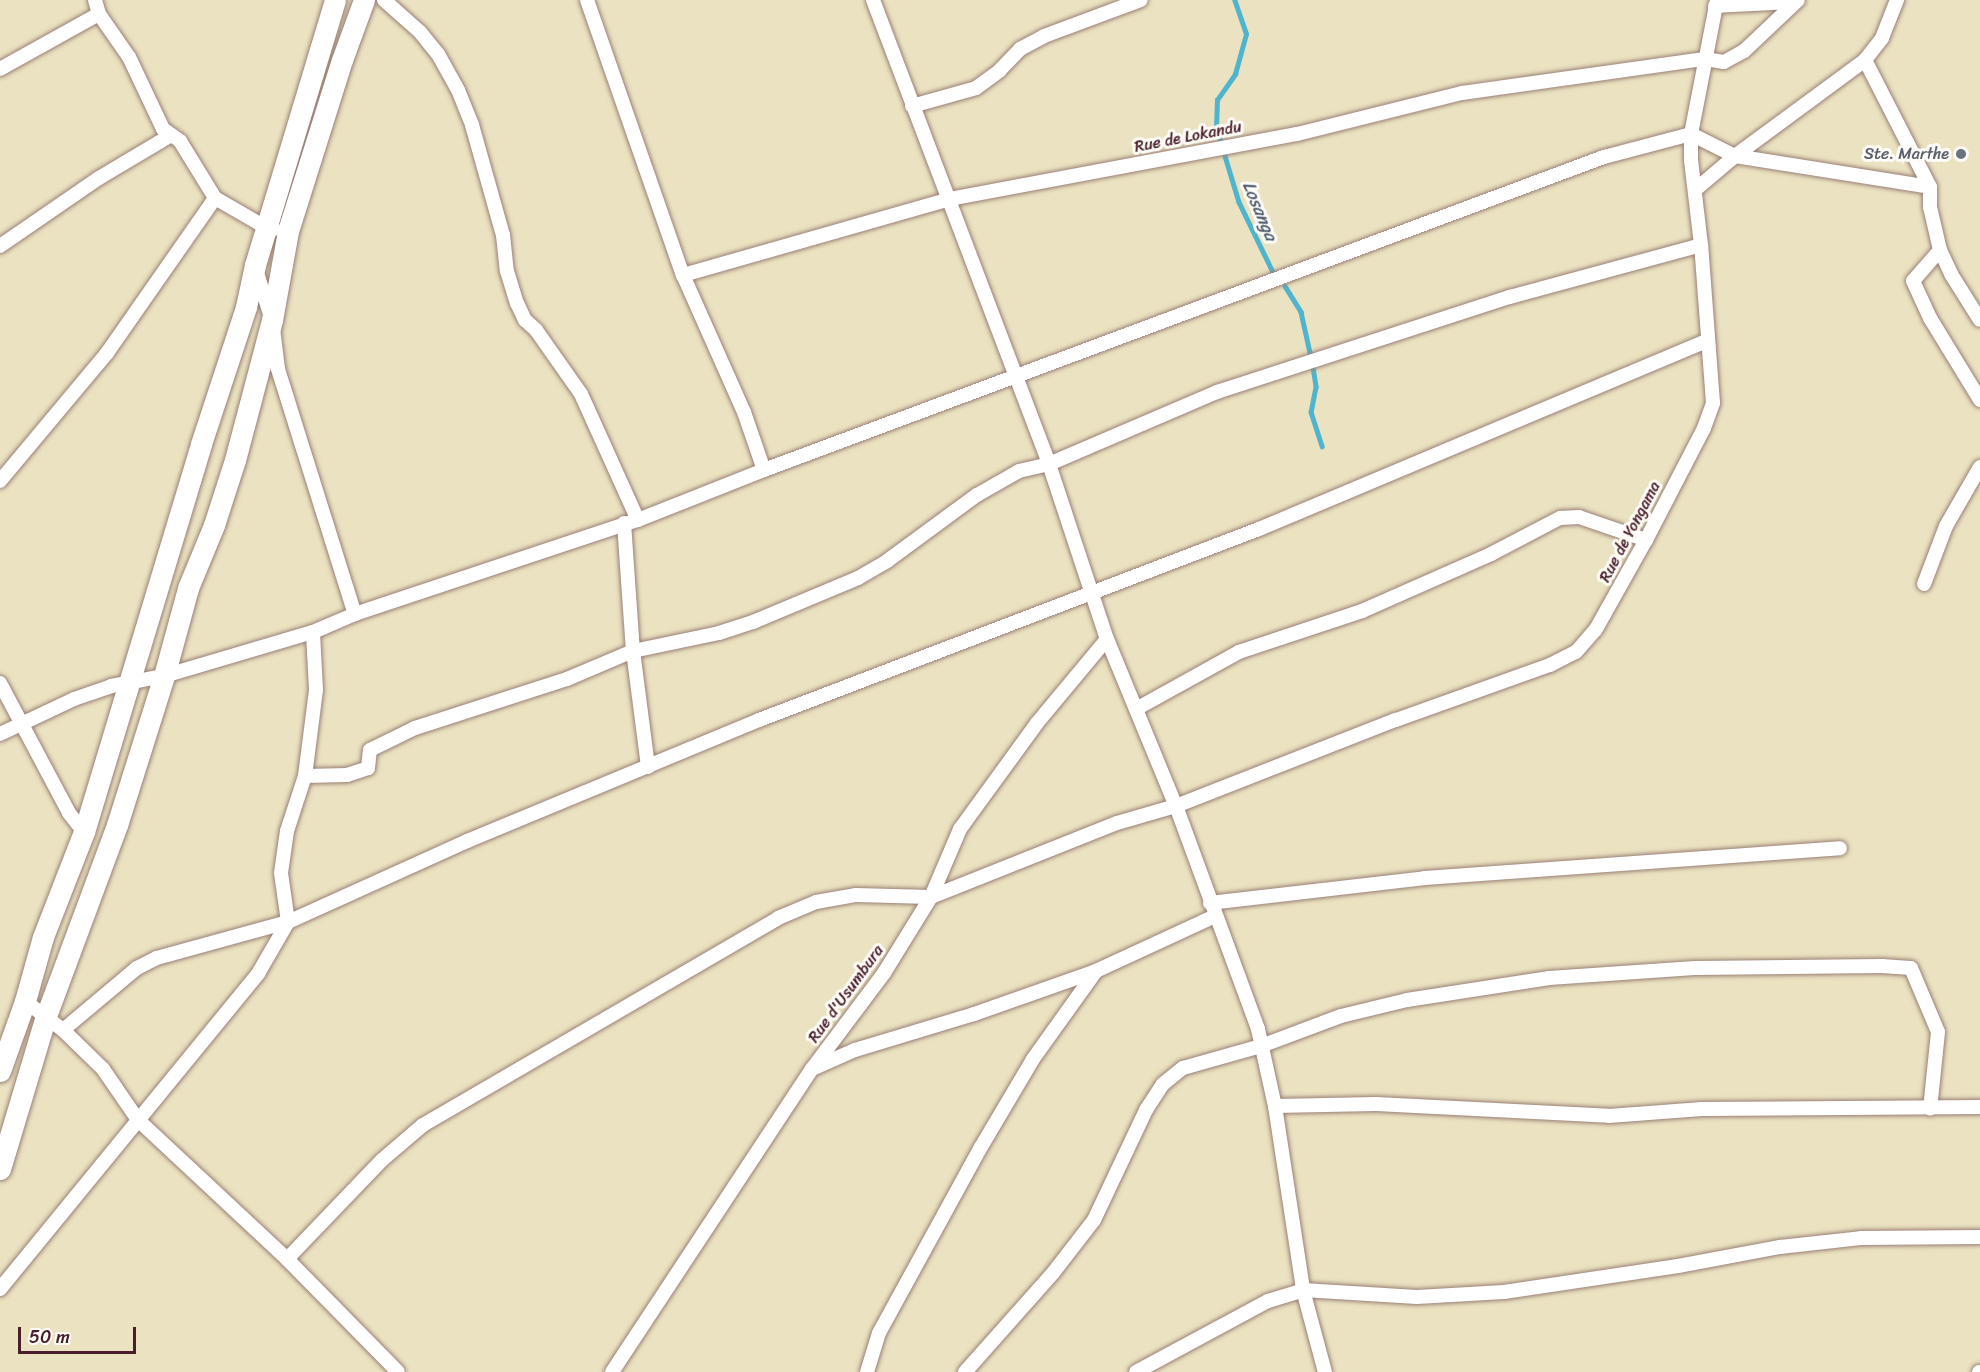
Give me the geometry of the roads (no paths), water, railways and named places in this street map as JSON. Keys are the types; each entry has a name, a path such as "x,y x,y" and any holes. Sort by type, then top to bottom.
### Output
{"main road":[{"path":"0,1169 46,1016 117,825 164,676 188,588 214,525 235,460 272,320 277,230 320,43 335,0"},
{"path":"0,1071 25,1001 43,937 84,832 128,681 246,307 255,265 277,230 364,0"}],"street":[{"path":"95,0 99,14 129,57 163,129 185,150 215,198 277,230"},
{"path":"384,0 420,32 438,54 458,90 472,125 503,235 507,271 525,320 536,330 581,394 638,520"},
{"path":"587,0 683,275 744,412 764,470"},
{"path":"873,0 1049,464 1107,639 1176,806 1254,1019 1275,1106 1303,1290 1325,1372"},
{"path":"912,106 976,88 999,71 1020,49 1044,36 1141,0"},
{"path":"1695,190 1735,156 1865,60 1882,38 1897,0"},
{"path":"1716,3 1796,1"},
{"name":"Rue de Lokandu","path":"683,275 949,199 1297,134 1462,93 1705,59 1724,62 1735,58 1796,1"},
{"name":"Rue de Yongama","path":"931,897 1117,824 1176,806 1396,720 1550,665 1576,652 1596,629 1646,540 1704,428 1713,403 1701,246 1690,160 1691,134 1716,3"},
{"path":"0,69 99,14"},
{"path":"1865,60 1930,187 1930,207 1940,250 1951,274 1980,320"},
{"path":"0,734 74,699 128,681 164,676 314,632 355,614 638,520 764,470 1604,157 1691,134 1735,156 1930,187"},
{"path":"0,246 99,178 171,135"},
{"path":"0,481 107,353 215,198"},
{"path":"305,776 347,775 368,768 370,750 416,728 567,679 633,651 730,630 858,578 887,561 977,495 1019,471 1049,464 1217,392 1510,297 1701,246"},
{"path":"1940,250 1914,281 1930,318 1980,400"},
{"path":"255,265 272,320 278,369 355,614"},
{"path":"63,1030 137,968 157,958 288,922 467,841 853,683 1093,594 1259,529 1707,341"},
{"path":"1924,584 1946,526 1980,467"},
{"path":"1136,709 1239,652 1362,611 1491,554 1560,518 1580,518 1646,540"},
{"path":"624,523 633,651 648,767"},
{"path":"0,1289 259,972 288,922 281,873 287,831 305,776 316,690 314,632"},
{"name":"Rue d'Usumbura","path":"612,1372 812,1069 884,973 931,897 960,829 1037,723 1107,639"},
{"path":"0,683 69,813 84,832"},
{"path":"812,1069 855,1050 974,1014 1096,971 1212,909 1425,878 1840,848"},
{"path":"287,1259 382,1160 423,1125 778,918 816,902 856,895 931,897"},
{"path":"964,1372 1053,1272 1094,1220 1146,1110 1163,1084 1183,1068 1261,1046 1352,1013 1407,1000 1549,978 1695,968 1882,966 1911,968 1938,1032 1930,1109"},
{"path":"867,1372 879,1333 970,1167 1033,1059 1096,971"},
{"path":"25,1001 63,1030 103,1069 138,1120 287,1259 398,1372"},
{"path":"1275,1106 1376,1104 1609,1116 1702,1109 1980,1107"},
{"path":"1136,1372 1268,1301 1303,1290 1417,1297 1504,1292 1678,1266 1780,1247 1861,1238 1980,1237"}],"waterway":[{"name":"Losanga","path":"1222,145 1216,128 1217,100 1235,74 1246,34 1234,0"},
{"name":"Losanga","path":"1225,156 1239,202 1275,276"},
{"name":"Losanga","path":"1285,286 1301,312 1311,357"},
{"name":"Losanga","path":"1313,367 1316,387 1311,412 1322,446"}],"place":[{"name":"Ste. Marthe","path":"1961,154"}]}
